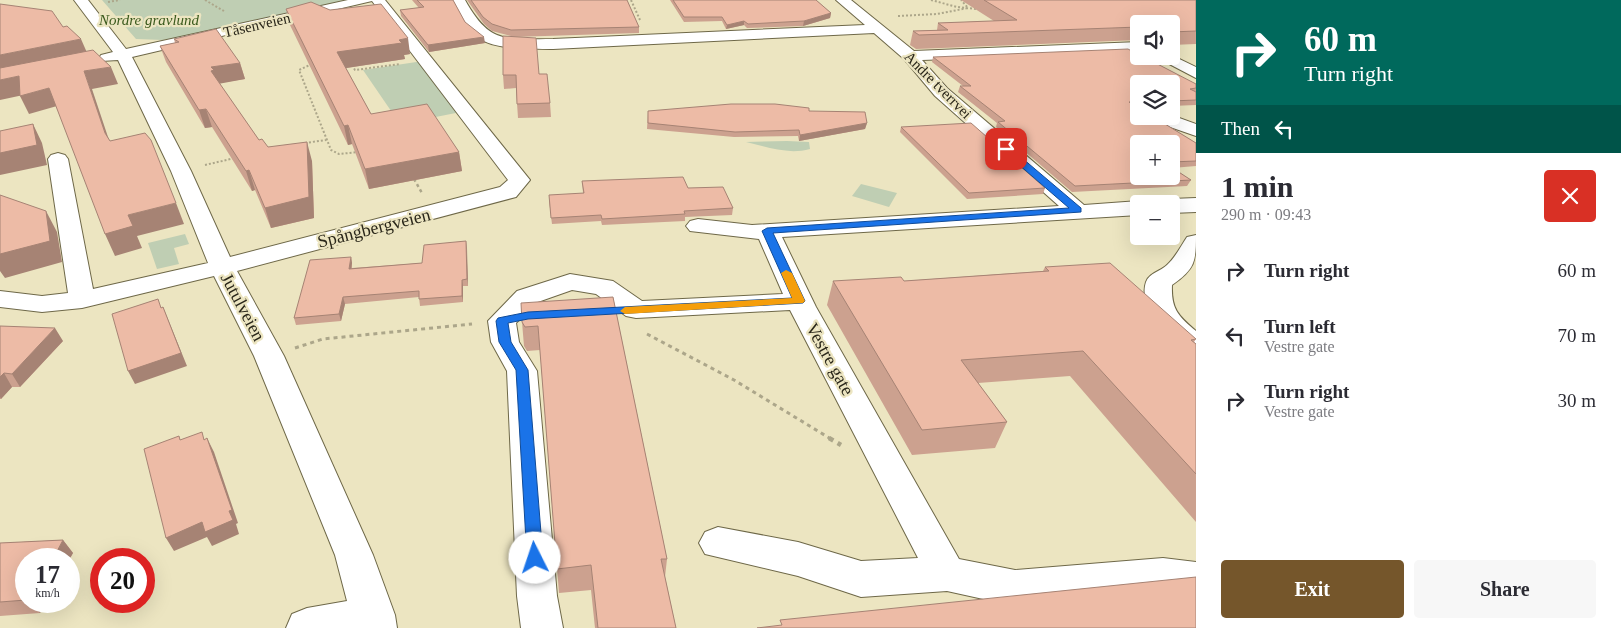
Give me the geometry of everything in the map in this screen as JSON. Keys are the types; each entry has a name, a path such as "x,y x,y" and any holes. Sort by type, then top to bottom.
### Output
{"street":[{"name":"Jutulveien","path":"81,0 123,55 181,171 222,267 269,356 354,555 375,622"},
{"name":"Tåsenveien","path":"87,62 366,0"},
{"name":"Spångbergveien","path":"0,299 42,304 82,300 222,267 508,192 519,180 378,0"},
{"path":"458,0 476,29 490,38 514,43 553,44 871,24"},
{"name":"Andre tverrvei","path":"842,0 910,56 941,92 1077,210"},
{"path":"1106,37 1122,37 1130,41"},
{"path":"910,56 1130,46"},
{"path":"1180,65 1196,73"},
{"path":"1180,124 1196,130"},
{"path":"58,159 82,300"},
{"path":"1180,206 1195,207"},
{"path":"698,226 752,232 1077,210 1130,208"},
{"name":"Vestre gate","path":"767,231 799,301 947,574"},
{"path":"1196,242 1177,270 1160,282 1158,302 1175,328 1196,346"},
{"path":"502,321 526,297 570,282 604,287 636,310"},
{"path":"597,312 799,301"},
{"path":"502,321 528,316 555,314"},
{"path":"502,321 505,342 522,370 537,596 542,628"},
{"path":"718,543 798,559 861,579 947,574 1015,588 1163,575 1196,580"},
{"path":"307,628 375,622"}],"path":[{"path":"931,0 978,9"},
{"path":"961,0 968,8"},
{"path":"871,24 968,8"},
{"path":"349,62 355,70 425,60"},
{"path":"320,63 299,70 331,150 339,154 368,150"},
{"path":"300,144 326,140"},
{"path":"181,171 236,158"},
{"path":"412,174 434,212"},
{"path":"597,312 630,325 734,380 847,450"},
{"path":"269,356 322,339 502,321"}],"green space":[{"name":"Nordre gravlund","path":"102,0 349,0 186,37 163,40 136,39"},
{"path":"423,61 461,112 400,124 363,70"},
{"path":"746,142 809,142 810,149 786,151"},
{"path":"861,184 897,193 889,207 852,196"},
{"path":"185,234 189,244 174,248 179,264 157,269 148,243"}],"building":[{"path":"417,0 453,0 465,22 484,37 428,45 400,10 424,7"},
{"path":"471,0 627,0 639,27 511,30 492,24 483,17"},
{"path":"673,0 816,0 831,13 804,21 748,24 744,21 727,25 722,17 684,17"},
{"path":"984,0 1196,0 1196,31 1180,32 1180,15 1130,15 1130,27 919,35 913,31 948,30 938,23 1017,20"},
{"path":"311,2 330,10 381,4 408,38 399,40 402,43 337,52 371,114 427,104 459,152 365,169 348,125 344,126 286,9"},
{"path":"0,4 52,11 63,27 67,26 81,39 0,55"},
{"path":"216,29 240,63 211,67 214,70 211,71 259,140 262,139 268,147 307,142 309,197 265,208 249,170 246,171 206,109 199,110 160,46 179,42 174,39"},
{"path":"503,36 536,38 539,74 547,74 550,103 517,104 516,75 503,75"},
{"path":"1128,49 1130,50 1130,65 1159,65 1179,75 1130,75 1130,125 1167,125 1196,143 1196,161 1180,162 1180,135 1130,135 1130,183 1075,186 998,122 1005,121 960,86 971,86 933,57"},
{"path":"93,50 111,67 84,71 105,133 110,141 145,133 151,140 176,203 128,215 133,226 105,234 49,88 20,96 19,76 0,80 0,68"},
{"path":"1180,76 1196,84 1196,88 1190,89 1196,92 1196,100 1180,101"},
{"path":"731,104 775,104 809,108 809,111 865,112 867,123 800,135 799,130 735,132 648,123 648,111"},
{"path":"971,123 1045,188 969,193 901,127"},
{"path":"33,124 37,145 0,153 0,131"},
{"path":"1180,173 1191,180 1180,181"},
{"path":"683,177 688,188 723,187 733,208 684,211 685,214 602,219 601,215 551,218 549,195 584,193 582,181"},
{"path":"0,195 46,211 50,241 0,254"},
{"path":"466,241 467,279 462,280 462,296 419,299 419,291 343,297 339,314 294,318 310,260 351,257 349,269 422,263 424,245"},
{"path":"1110,263 1196,339 1191,340 1196,344 1196,474 1083,351 961,360 1007,422 922,430 833,281 901,277 904,281 1049,271 1045,267"},
{"path":"613,297 667,559 661,559 676,628 598,628 591,565 557,569 538,326 525,327 522,322 521,303"},
{"path":"158,299 181,353 128,371 112,314"},
{"path":"0,326 55,328 12,374 4,373 0,377"},
{"path":"202,432 204,440 207,438 232,510 229,511 233,520 205,532 202,522 166,538 144,449 179,436 180,440"},
{"path":"63,540 59,548 15,548 15,601 0,602 0,543"},
{"path":"1196,577 1196,628 757,628 782,625 780,620"}],"slow traffic":[{"path":"625,311 799,301 786,273"}],"route":[{"path":"535,558 522,370 505,342 502,321 528,316 799,301 767,231 1077,210 1006,149"}]}
